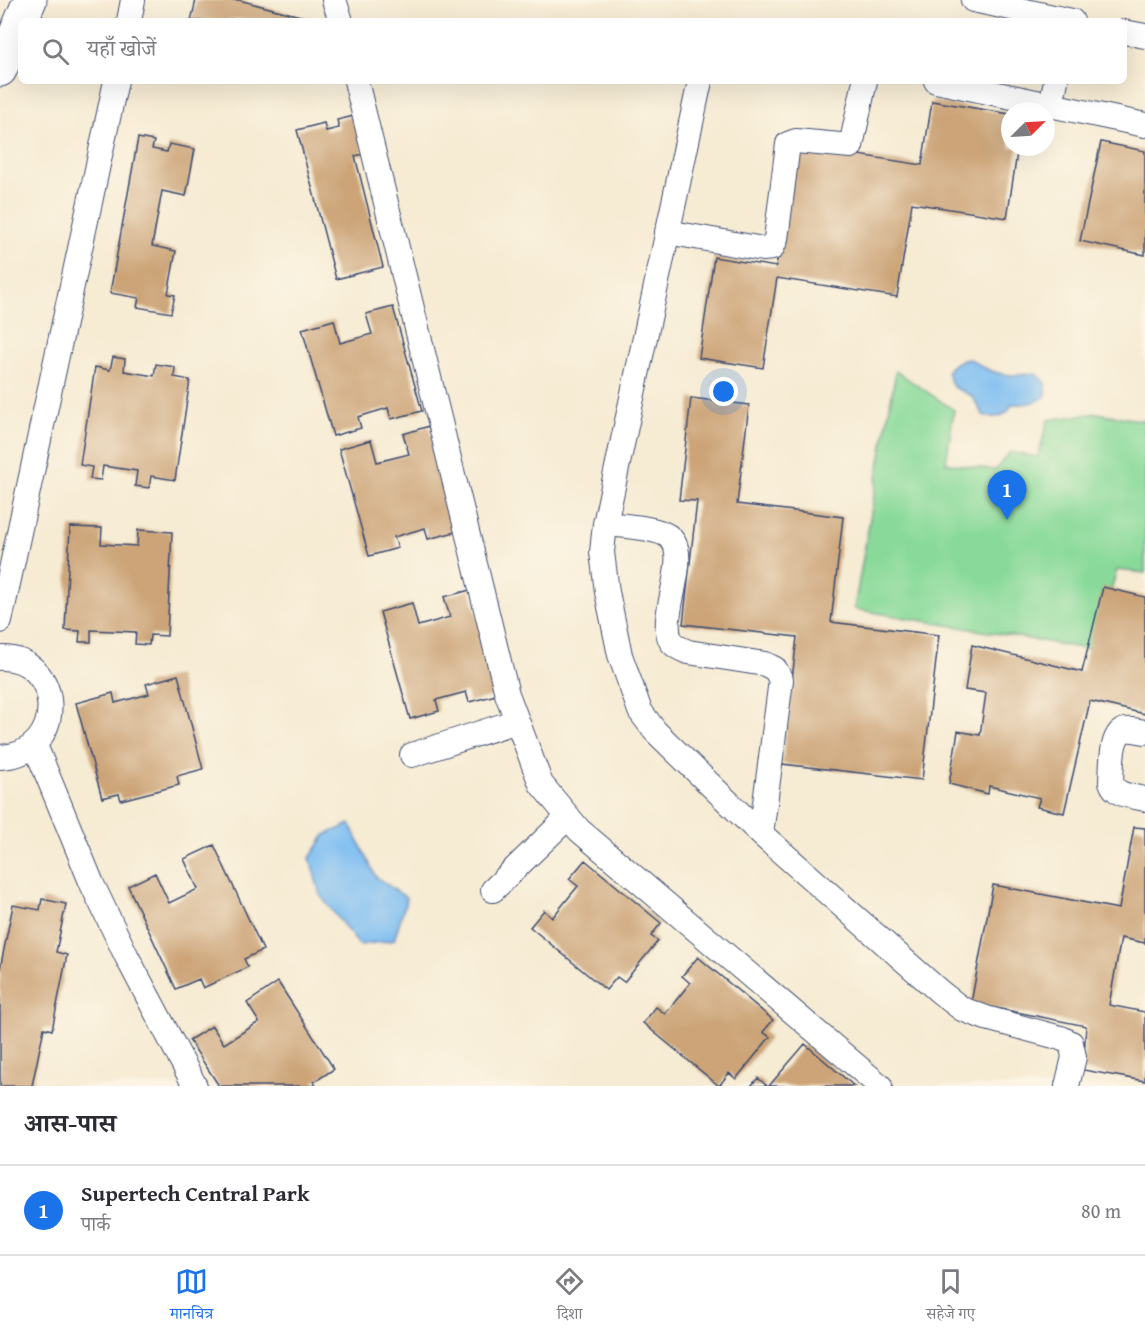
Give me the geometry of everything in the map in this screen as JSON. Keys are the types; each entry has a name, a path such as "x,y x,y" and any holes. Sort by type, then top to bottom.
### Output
{"street":[{"path":"22,18 30,0"},
{"path":"130,18 133,0"},
{"path":"334,0 340,18"},
{"path":"973,0 1054,18"},
{"path":"0,70 18,28"},
{"path":"1127,33 1145,36"},
{"path":"0,621 115,84"},
{"path":"357,84 507,694 541,784 567,818 588,838 879,1086"},
{"path":"699,84 605,524 602,552 607,592 620,655 640,711 655,731 761,834 940,993 962,1009 1071,1043 1074,1057 1068,1086"},
{"path":"667,232 763,249 772,248 776,238 788,144 796,141 851,146 864,84"},
{"path":"968,84 1053,92 1145,125"},
{"path":"605,524 659,532 670,537 676,547 677,559 667,627 670,640 677,648 688,652 765,664 775,669 781,680 761,834"},
{"path":"0,658 20,661 32,669 42,680 51,706 44,734 34,745 22,753 0,757"},
{"path":"412,756 517,721"},
{"path":"1145,732 1124,730 1118,733 1115,740 1111,782 1117,792 1145,799"},
{"path":"34,745 92,884 160,1023 195,1086"},
{"path":"493,890 567,818"}],"green space":[{"path":"896,371 954,410 946,463 995,470 1010,452 1038,457 1048,420 1097,413 1145,421 1145,573 1117,570 1093,650 854,609"}],"water":[{"path":"970,359 998,373 1016,375 1034,373 1044,383 1046,396 1026,404 1012,404 1001,416 984,416 972,396 953,387 947,372 957,362"},
{"path":"350,824 376,877 407,898 394,940 359,945 320,895 310,858 325,835"}],"building":[{"path":"196,0 239,0 308,18 192,18"},
{"path":"932,101 1001,112 1001,156 1017,156 1007,218 912,203 897,297 777,278 763,368 699,358 714,257 776,267 795,145 922,165"},
{"path":"354,116 364,154 355,156 383,267 336,279 297,130 324,123 326,131 339,128 337,120"},
{"path":"138,138 154,141 152,149 167,152 169,144 195,149 186,196 162,191 152,246 176,251 168,294 175,295 171,313 137,307 139,298 110,293"},
{"path":"1101,142 1145,151 1145,255 1080,241"},
{"path":"393,307 422,411 391,419 388,408 358,417 361,428 333,436 302,329 334,320 340,343 372,334 366,314"},
{"path":"113,357 125,359 124,371 154,376 156,364 175,367 174,377 190,380 175,480 151,476 149,488 135,486 137,471 103,466 101,480 90,479 92,467 80,465 95,367 110,370"},
{"path":"691,398 749,405 737,504 843,517 831,622 939,635 922,780 782,764 797,637 683,624 697,501 679,500"},
{"path":"429,426 459,531 428,539 425,528 394,537 398,548 369,556 339,449 371,440 377,462 409,454 403,434"},
{"path":"70,527 102,528 101,544 137,546 138,530 172,532 167,636 150,635 149,645 135,644 136,632 91,630 91,642 79,642 80,631 65,630"},
{"path":"1103,587 1145,597 1145,714 1090,701 1064,813 1037,807 1040,798 989,786 988,794 949,784 958,731 980,735 986,693 965,690 972,645 1082,672"},
{"path":"470,590 500,694 469,702 466,692 436,700 439,711 410,719 380,612 412,603 418,626 450,617 444,597"},
{"path":"178,675 203,769 177,776 179,785 121,800 119,794 102,798 76,703 113,693 115,703 149,694 146,684"},
{"path":"1134,827 1145,828 1145,943 1121,938 1109,1005 1145,1012 1145,1081 1083,1070 1086,1026 971,1003 993,885 1119,909"},
{"path":"214,845 263,950 244,959 248,967 203,988 199,979 176,989 128,886 155,873 169,903 198,889 184,859"},
{"path":"585,860 661,923 651,936 658,941 624,982 617,977 606,990 530,927 544,910 552,918 578,886 569,879"},
{"path":"42,899 66,904 56,952 67,955 52,1030 44,1028 32,1086 0,1086 0,969 13,905 40,910"},
{"path":"698,957 773,1020 763,1032 770,1037 736,1079 729,1073 719,1086 643,1023 656,1007 665,1014 690,983 682,976"},
{"path":"278,982 334,1069 314,1082 316,1086 219,1086 189,1040 212,1026 224,1044 259,1022 247,1003"},
{"path":"805,1044 854,1086 769,1086"},
{"path":"758,1078 767,1086 751,1086"}],"place":[{"name":"Supertech Central Park","path":"1007,520"}]}
